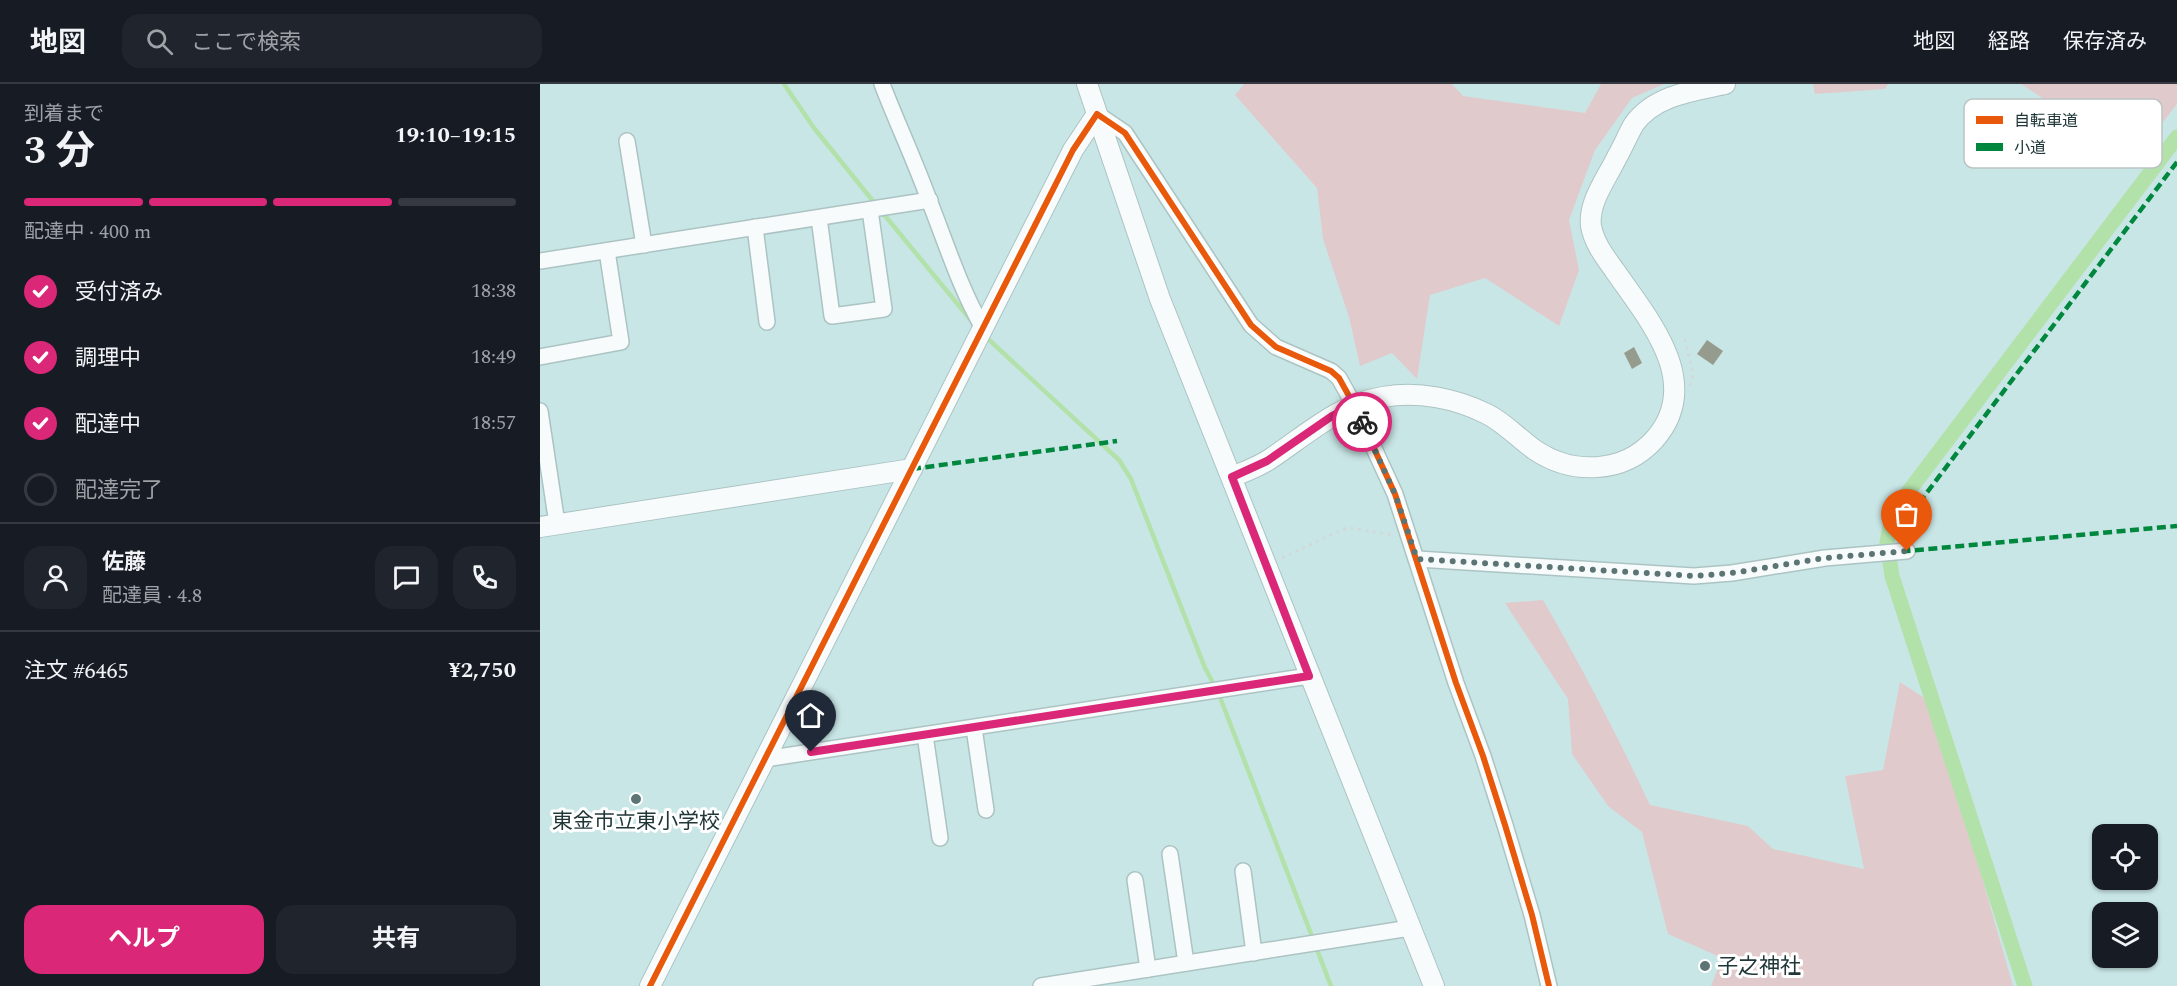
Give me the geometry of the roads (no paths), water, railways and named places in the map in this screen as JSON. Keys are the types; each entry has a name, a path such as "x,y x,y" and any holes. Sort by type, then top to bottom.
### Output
{"street":[{"path":"882,84 930,200 968,301 983,328"},
{"path":"1087,84 1160,299 1434,986"},
{"path":"1232,477 1267,461 1332,416 1354,405 1383,397 1433,396 1460,403 1489,415 1537,452 1562,463 1583,468 1606,467 1631,457 1653,441 1667,421 1674,397 1675,382 1670,361 1660,338 1598,246 1591,226 1592,207 1635,124 1651,106 1670,97 1725,84"},
{"path":"650,986 1073,150 1097,114"},
{"path":"1097,114 1125,134 1251,325 1276,347 1331,371 1339,378 1354,405 1395,494 1456,683 1483,756 1532,915 1545,985"},
{"path":"627,141 644,245"},
{"path":"540,261 930,200"},
{"path":"819,218 832,316 884,309 870,210"},
{"path":"755,228 767,322"},
{"path":"540,357 621,342 607,251"},
{"path":"540,411 549,526 912,469"},
{"path":"1417,559 1695,576 1732,573 1825,558 1907,551"},
{"path":"765,759 1309,676"},
{"path":"974,728 986,810"},
{"path":"925,735 940,838"},
{"path":"1170,854 1186,963"},
{"path":"1243,871 1254,953"},
{"path":"1135,880 1148,969"},
{"path":"1041,986 1410,928"}],"waterway":[{"path":"784,84 814,128 877,206"},
{"path":"2162,157 2177,137"},
{"path":"2025,986 1892,576 1887,542 1893,512 2154,168"},
{"path":"882,212 974,324"},
{"path":"986,337 1119,460 1131,479 1205,668 1218,692 1331,986"}],"place":[{"name":"東金市立東小学校","path":"636,799"},
{"name":"子之神社","path":"1705,966"}]}
